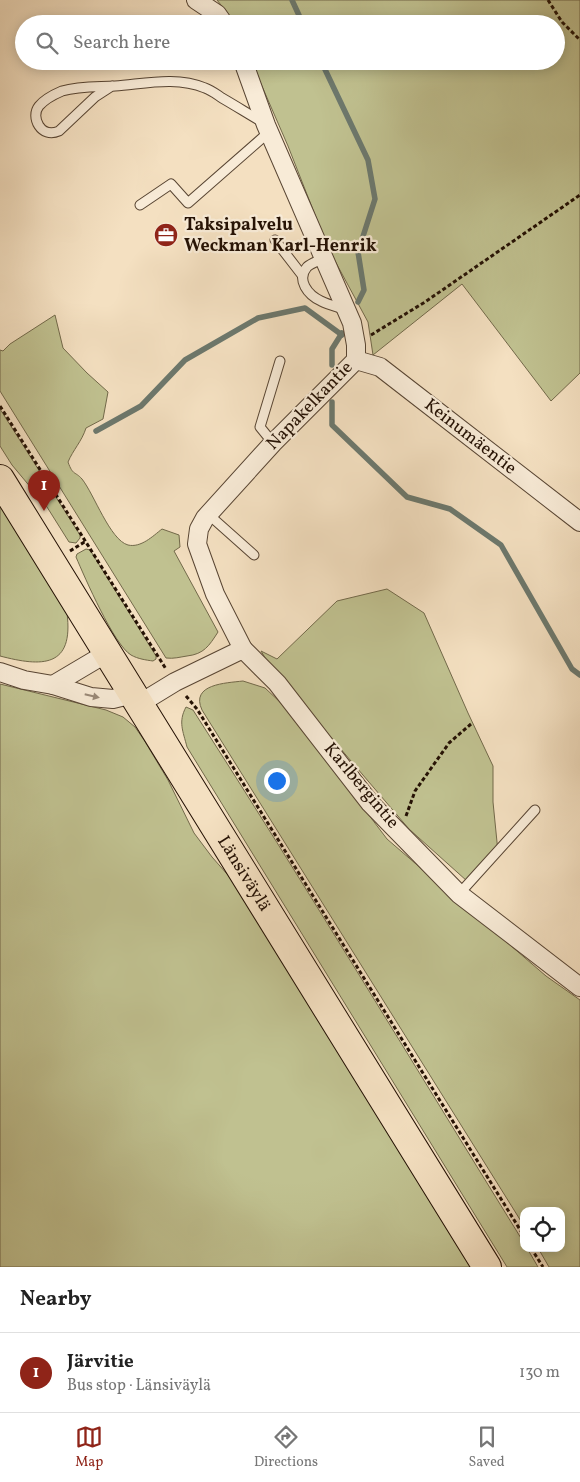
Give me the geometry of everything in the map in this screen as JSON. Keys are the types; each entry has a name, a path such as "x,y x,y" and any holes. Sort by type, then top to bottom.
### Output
{"main road":[{"name":"Länsiväylä","path":"0,479 487,1267"}],"street":[{"path":"196,0 218,15"},
{"name":"Napakelkantie","path":"243,650 215,594 197,544 199,529 208,514 356,352 352,322 268,128 246,70"},
{"name":"Keinumäentie","path":"356,352 380,367 580,522"},
{"path":"0,672 91,697 113,700 136,699 243,650"},
{"name":"Karlbergintie","path":"243,650 277,683 370,803 459,894 577,981"},
{"path":"52,685 107,653"}],"lane":[{"path":"112,86 95,97 60,131 53,134 45,133 40,127 36,116 37,108 42,102 61,92 90,86 174,81 205,88 268,128 188,203 170,184 140,205"},
{"path":"275,240 302,275 303,284 307,291 319,300 347,310"},
{"path":"302,275 308,266 324,258"},
{"path":"273,442 260,427 280,361"},
{"path":"208,514 254,555"},
{"path":"459,894 535,810"}],"path":[{"path":"548,0 558,15"},
{"path":"565,25 580,40"},
{"path":"356,352 580,195"},
{"path":"0,406 174,682 197,710 520,1230"},
{"path":"400,834 415,792 449,743 471,724"},
{"path":"534,1252 543,1267"}],"green space":[{"path":"217,0 580,0 580,373 551,401 462,284 373,355 368,322 328,248 288,146 255,70 565,70 565,15 229,15"},
{"path":"55,315 63,348 108,392 103,419 86,428 68,462 73,471 87,486 109,526 121,541 128,545 138,545 162,529 179,535 180,547 174,551 218,632 209,645 198,653 177,658 166,658 0,391 0,350 3,351 10,344"},
{"path":"0,409 80,535 76,543 69,542 47,507 12,465 0,446"},
{"path":"0,501 67,613 68,631 60,654 42,662 15,660 0,656"},
{"path":"86,549 90,550 156,656 156,659 153,661 131,655 124,649 108,625 76,557 77,554"},
{"path":"387,589 424,613 493,766 493,802 498,852 467,881 409,829 270,666 261,651 277,659 337,601"},
{"path":"243,681 265,688 280,702 325,757 387,839 546,976 580,1000 580,1267 549,1267 540,1252 565,1252 565,1207 520,1207 520,1220 202,710 201,695 205,690 219,684"},
{"path":"0,684 106,710 123,717 135,727 168,780 194,833 242,891 475,1267 0,1267"},
{"path":"186,707 193,710 277,842 520,1236 520,1252 529,1252 538,1267 507,1267 187,747 182,722"}],"waterway":[{"path":"292,0 299,15"},
{"path":"325,70 368,160 375,199 358,252 364,290 358,302"},
{"path":"96,431 141,406 185,360 258,318 305,308 342,335"},
{"path":"332,365 332,349 342,333"},
{"path":"332,402 332,425 407,497 450,509 501,545 572,669 580,675"}],"place":[{"name":"Taksipalvelu Weckman Karl-Henrik","path":"166,235"},
{"name":"Järvitie","path":"44,511"}]}
